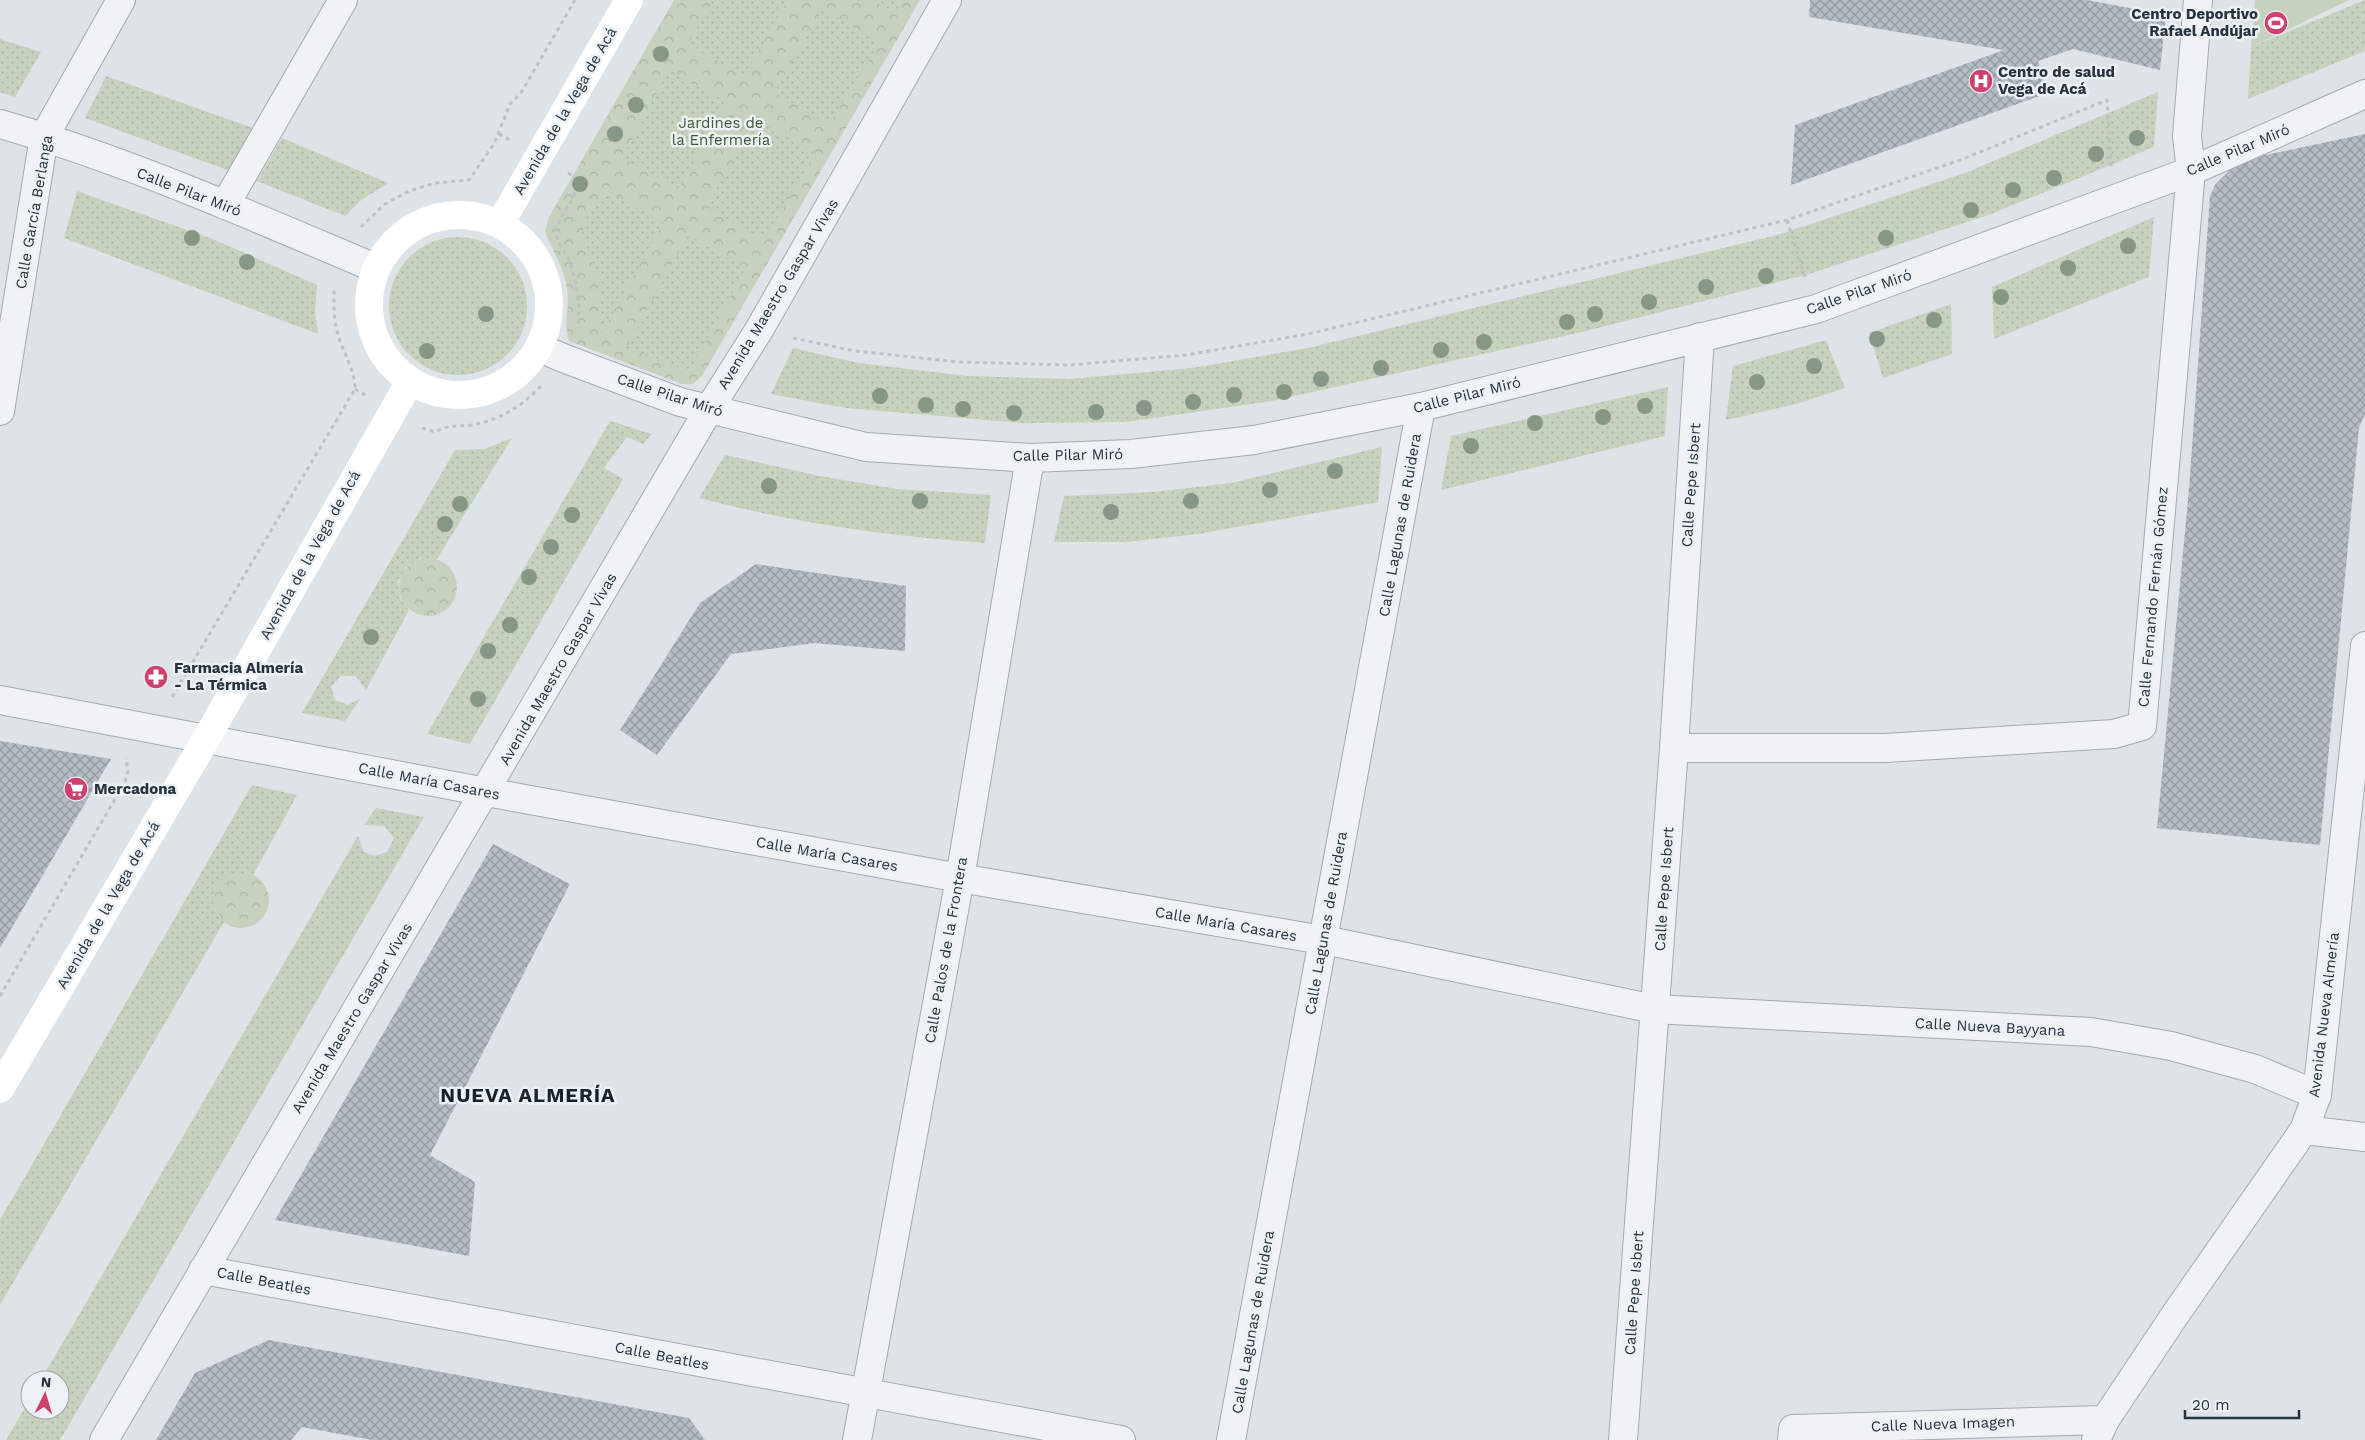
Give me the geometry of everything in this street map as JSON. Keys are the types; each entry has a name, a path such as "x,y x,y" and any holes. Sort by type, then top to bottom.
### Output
{"main road":[{"name":"Avenida de la Vega de Acá","path":"501,222 629,0"},
{"path":"464,213 501,222 523,240 547,283 551,310 540,348 525,367 513,378 474,393 447,393 422,388 410,383 384,357 372,335 366,315 375,268 404,234 423,222 443,216 464,213"},
{"name":"Avenida de la Vega de Acá","path":"0,1089 206,739 410,383"}],"street":[{"name":"Calle García Berlanga","path":"0,411 44,137 121,0"},
{"path":"225,205 343,0"},
{"name":"Avenida Maestro Gaspar Vivas","path":"104,1440 486,792 709,409 759,330 947,0"},
{"name":"Calle Fernando Fernán Gómez","path":"1674,748 1884,748 2114,734 2142,726 2192,171 2187,136 2198,0"},
{"name":"Calle Pilar Miró","path":"540,348 671,398 866,447 1030,458 1131,454 1254,440 1421,406 1816,309 2192,171 2365,94"},
{"name":"Calle Pilar Miró","path":"0,124 44,137 225,205 375,268"},
{"name":"Calle Pepe Isbert","path":"1623,1440 1674,748 1700,337"},
{"name":"Calle Lagunas de Ruidera","path":"1232,1440 1421,406"},
{"name":"Calle Palos de la Frontera","path":"857,1440 960,878 1030,458"},
{"name":"Avenida Nueva Almería","path":"2100,1430 2177,1312 2304,1130 2317,1095 2365,646"},
{"name":"Calle María Casares","path":"0,700 486,792 960,878 1323,941 1654,1009"},
{"name":"Calle Nueva Bayyana","path":"1654,1009 2091,1032 2171,1046 2255,1069 2317,1095"},
{"path":"2304,1130 2365,1137"},
{"name":"Calle Beatles","path":"203,1270 1121,1440"},
{"name":"Calle Nueva Imagen","path":"1792,1440 1793,1429 2100,1430"}],"path":[{"path":"358,229 372,214 396,196 424,186 466,182 472,177 494,144 510,104 522,93 575,0"},
{"path":"759,330 855,351 958,362 1070,365 1186,355 1308,334 1787,220 1964,159 2107,100 2113,200"},
{"path":"572,176 577,181 575,192 556,230 558,240 571,264 577,287 579,318 576,336"},
{"path":"1787,220 1816,309"},
{"path":"173,696 355,389 354,374 342,347 335,323 334,285"},
{"path":"424,430 435,432 445,426 469,425 494,419 520,406 545,382"},
{"path":"0,996 125,782 128,772"}],"green space":[{"name":"Jardines de la Enfermería","path":"674,0 920,0 702,376 693,384 682,384 569,341 567,335 567,288 561,266 545,231 549,217"},
{"path":"713,0 788,0 744,76 688,44"},
{"path":"872,0 902,0 895,13"},
{"name":"Centro Deportivo Rafael Andújar","path":"2255,0 2349,0 2251,47"},
{"path":"2365,0 2365,51 2248,99 2251,47"},
{"path":"823,9 879,43 829,125 774,92"},
{"path":"0,39 41,52 15,97 0,92"},
{"path":"669,70 727,102 679,189 622,158"},
{"path":"106,76 253,128 230,171 85,118"},
{"path":"2158,92 2154,147 1991,214 1809,274 1582,332 1272,401 1126,422 1020,423 846,408 771,394 793,348 858,363 967,376 1070,379 1192,368 1308,348 1777,235 1965,173"},
{"path":"757,119 815,153 765,240 706,207"},
{"path":"282,138 388,183 360,201 345,216 257,181"},
{"path":"606,189 663,223 600,336 600,285 594,261 581,238 585,220"},
{"path":"77,191 215,240 317,285 315,311 318,334 64,238"},
{"path":"2154,217 2149,277 1994,339 1992,287"},
{"path":"688,236 746,268 690,370 626,348"},
{"path":"458,237 484,242 507,257 522,280 527,306 522,332 507,355 484,370 458,375 432,370 409,355 394,332 389,306 394,280 409,257 432,242"},
{"path":"1951,304 1952,354 1883,378 1869,333"},
{"path":"1826,340 1845,388 1796,404 1726,420 1733,366"},
{"path":"1668,387 1665,436 1441,490 1451,436"},
{"path":"610,421 652,434 643,444 627,437 604,468 623,479 470,744 427,734"},
{"path":"512,438 437,559 420,558 406,567 398,582 400,598 409,610 366,690 356,676 341,676 331,687 335,700 348,705 361,698 345,721 302,713 455,450 485,449"},
{"path":"1382,447 1378,502 1198,534 1126,542 1054,542 1064,496 1154,492 1231,483"},
{"path":"725,455 820,476 897,489 991,495 985,543 913,537 841,527 770,515 699,498"},
{"path":"422,558 434,558 449,566 457,581 457,593 449,608 434,616 422,616 407,608 399,593 399,581 407,566"},
{"path":"252,785 297,795 253,875 237,873 226,877 216,888 213,903 224,922 0,1305 0,1220"},
{"path":"376,808 424,817 60,1440 6,1440 20,1416 20,1420 70,1420 70,1370 47,1370 358,836 364,852 375,856 387,852 394,838 384,826 364,825"},
{"path":"241,872 256,877 264,885 269,900 264,915 256,923 241,928 226,923 218,915 213,900 218,885 226,877"}],"building":[{"name":"Centro de salud Vega de Acá","path":"1810,0 2087,0 2166,15 2160,70 2073,49 2038,61 2048,93 1791,185 1795,125 2004,50 1809,17"},
{"path":"2365,134 2365,414 2359,428 2320,845 2157,828 2189,489 2210,196 2215,185 2232,168 2251,158"},
{"path":"756,564 906,586 905,651 814,643 731,654 657,755 620,730 700,603"},
{"path":"0,741 111,759 0,948"},
{"path":"493,844 570,884 430,1155 475,1182 469,1256 275,1220"},
{"path":"269,1340 689,1418 705,1440 372,1440 302,1427 291,1440 156,1440 195,1373"}],"place":[{"name":"Centro Deportivo Rafael Andújar","path":"2276,23"},
{"name":"Centro de salud Vega de Acá","path":"1981,81"},
{"name":"Farmacia Almería - La Térmica","path":"156,677"},
{"name":"Mercadona","path":"76,789"}],"district":[{"name":"NUEVA ALMERÍA","path":"528,1095"}]}
